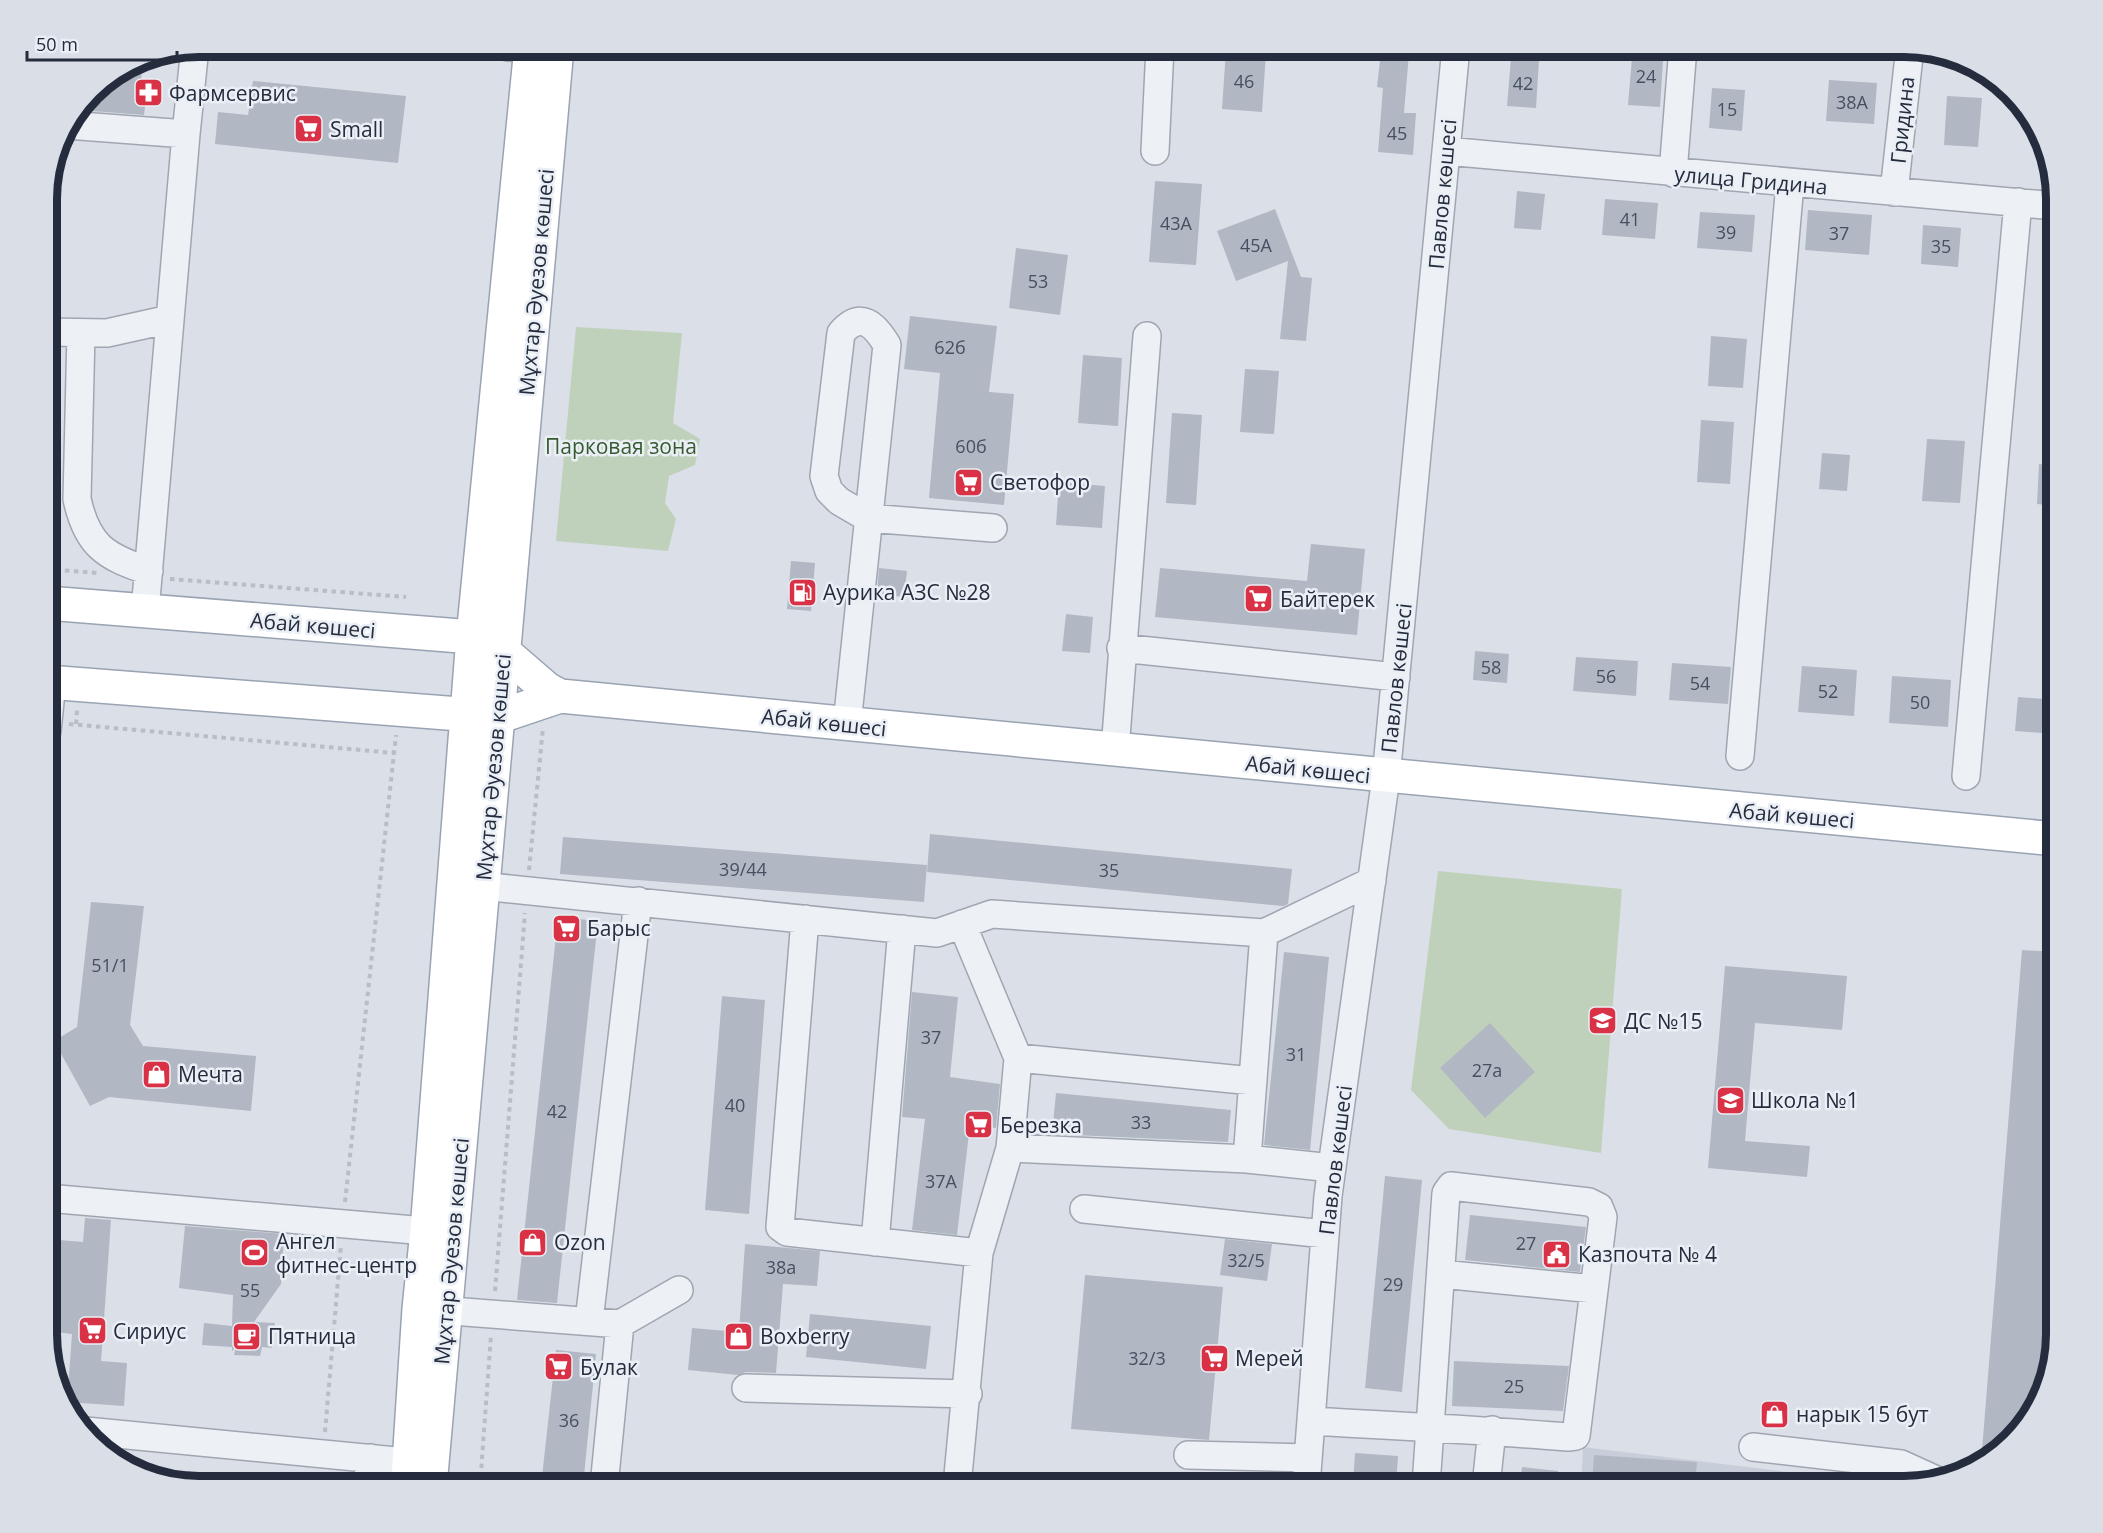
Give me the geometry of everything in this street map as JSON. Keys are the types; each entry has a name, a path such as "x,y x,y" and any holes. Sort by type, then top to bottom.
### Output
{"main road":[{"name":"Мұхтар Әуезов көшесі","path":"484,716 473,637 536,57"},
{"name":"Мұхтар Әуезов көшесі","path":"420,1475 484,716 503,651 536,57"},
{"name":"Абай көшесі","path":"57,604 473,637 503,651 547,689 553,699"},
{"name":"Абай көшесі","path":"57,683 484,716 553,699 847,724 2046,839"}],"street":[{"path":"146,611 194,57"},
{"path":"1155,151 1159,57"},
{"name":"Павлов көшесі","path":"1307,1476 1325,1234 1386,777 1455,57"},
{"path":"1672,173 1682,57"},
{"name":"Гридина","path":"1894,192 1909,57"},
{"path":"77,126 186,134"},
{"name":"улица Гридина","path":"1446,151 2046,205"},
{"path":"1740,756 1790,183"},
{"path":"1966,776 2018,202"},
{"path":"57,332 107,333 170,319"},
{"path":"847,724 867,518 887,345 876,328 862,321 850,323 841,333 824,476 829,490 834,496 867,518 993,528"},
{"path":"81,333 77,499 81,519 98,547 118,561 148,574"},
{"path":"1115,750 1121,648 1148,336"},
{"path":"1121,648 1396,677"},
{"path":"469,885 936,933 992,914 1264,933 1371,881"},
{"path":"589,1321 638,901"},
{"path":"805,919 780,1227 787,1232 979,1253"},
{"path":"958,1476 968,1394 979,1253 1010,1148 1018,1058 962,924"},
{"path":"875,1242 902,929"},
{"path":"1247,1159 1264,933"},
{"path":"1018,1058 1253,1081"},
{"path":"1010,1148 1247,1159 1332,1168"},
{"path":"1311,1421 1430,1428 1492,1430 1568,1437 1576,1436 1602,1217 1599,1207 1589,1202 1451,1186 1446,1193 1441,1274 1430,1428 1427,1476"},
{"path":"57,1199 440,1232"},
{"path":"1084,1209 1325,1234"},
{"path":"1441,1274 1594,1289"},
{"path":"433,1309 493,1312 620,1324 679,1290"},
{"path":"605,1476 620,1324"},
{"path":"746,1388 968,1394"},
{"path":"1487,1476 1492,1430"},
{"path":"97,1432 370,1458 420,1475"},
{"path":"1753,1447 1901,1464 1924,1474"},
{"path":"1188,1455 1308,1458"},
{"path":"368,1476 370,1458"}],"path":[{"path":"57,570 101,573"},
{"path":"148,574 406,597"},
{"path":"481,1476 527,890 553,699"},
{"path":"323,1455 343,1222 399,710"},
{"path":"57,728 394,753"}],"shaded area":[{"path":"1583,1447 1820,1476 1582,1476"}],"green space":[{"name":"Парковая зона","path":"576,327 682,333 673,423 700,439 695,465 669,476 665,503 676,519 668,551 556,541"},
{"path":"1438,871 1622,889 1601,1153 1449,1129 1411,1090"}],"building":[{"path":"1226,57 1266,57 1262,112 1222,109"},
{"path":"1380,57 1409,57 1404,113 1416,113 1413,155 1378,152 1383,88 1377,87"},
{"path":"1632,57 1663,57 1660,107 1628,105"},
{"path":"1511,58 1539,60 1536,108 1507,106"},
{"path":"142,69 141,81 148,82 144,115 88,111 113,86"},
{"path":"1829,80 1877,83 1874,124 1826,121"},
{"name":"Small","path":"253,81 406,96 398,163 215,144 218,112 248,115"},
{"path":"1712,88 1745,90 1742,131 1709,128"},
{"path":"1947,96 1982,98 1978,147 1944,145"},
{"path":"1155,181 1202,184 1196,265 1149,262"},
{"path":"1517,191 1545,194 1541,230 1514,228"},
{"path":"1605,199 1658,203 1655,239 1602,235"},
{"path":"1275,209 1301,277 1312,278 1306,341 1280,339 1288,261 1236,281 1217,231"},
{"path":"1808,210 1872,215 1869,255 1805,250"},
{"path":"1700,212 1755,215 1752,252 1697,248"},
{"path":"1923,225 1961,228 1958,267 1921,264"},
{"path":"1016,248 1068,255 1060,315 1009,308"},
{"path":"910,316 997,326 989,392 1014,394 1004,505 929,498 940,373 904,369"},
{"path":"1711,336 1747,339 1743,388 1708,386"},
{"path":"1083,355 1122,358 1118,426 1078,423"},
{"path":"1245,369 1279,371 1274,434 1240,432"},
{"path":"1172,413 1202,415 1196,505 1166,503"},
{"path":"1701,420 1734,422 1730,484 1697,482"},
{"path":"1927,439 1965,441 1960,503 1922,501"},
{"path":"1822,453 1850,455 1847,491 1819,489"},
{"path":"2039,464 2046,465 2046,505 2037,504"},
{"path":"1059,482 1105,486 1102,528 1056,525"},
{"name":"Байтерек","path":"1311,544 1365,549 1357,635 1155,617 1160,568 1307,581"},
{"path":"791,561 815,563 811,611 787,609"},
{"path":"879,568 907,571 904,597 877,594"},
{"path":"1066,614 1093,617 1090,653 1062,651"},
{"path":"1475,651 1509,654 1507,683 1473,680"},
{"path":"1576,657 1638,661 1636,696 1573,691"},
{"path":"1672,663 1731,667 1728,704 1669,700"},
{"path":"1802,666 1857,670 1854,716 1798,712"},
{"path":"1892,676 1951,680 1948,727 1889,723"},
{"path":"2018,697 2046,699 2046,733 2015,731"},
{"path":"930,834 1292,869 1288,904 1283,906 927,872"},
{"path":"563,837 927,865 924,902 560,874"},
{"path":"91,902 144,906 130,1025 143,1046 256,1056 251,1111 109,1097 90,1106 57,1046 57,1039 77,1027"},
{"path":"558,917 598,921 557,1303 517,1300"},
{"path":"2022,950 2046,951 2046,1343 2038,1380 2027,1405 2004,1434 1982,1452"},
{"path":"1284,952 1329,957 1310,1150 1264,1145"},
{"path":"1725,966 1847,976 1842,1030 1755,1023 1745,1141 1810,1146 1807,1177 1708,1168"},
{"path":"912,992 958,997 950,1077 1000,1084 996,1128 970,1125 957,1235 912,1230 925,1119 902,1117"},
{"path":"722,996 765,1000 749,1214 705,1210"},
{"path":"1490,1023 1535,1072 1485,1118 1440,1068"},
{"path":"1056,1093 1231,1110 1228,1142 1052,1134"},
{"path":"1385,1176 1422,1180 1402,1392 1365,1388"},
{"path":"1470,1215 1586,1227 1580,1272 1465,1260"},
{"path":"85,1218 111,1220 101,1361 127,1363 124,1406 75,1403 68,1388 72,1334 57,1332 57,1240 83,1242"},
{"path":"185,1226 284,1234 281,1284 254,1322 275,1323 272,1348 262,1347 260,1356 234,1355 236,1347 232,1351 232,1347 202,1345 204,1323 232,1326 233,1295 179,1288"},
{"path":"1225,1239 1272,1244 1267,1281 1220,1275"},
{"path":"745,1244 820,1251 817,1286 783,1284 776,1373 746,1372 738,1375 688,1370 692,1328 739,1332"},
{"path":"1085,1275 1223,1287 1209,1440 1071,1429"},
{"path":"810,1314 931,1326 926,1369 806,1357"},
{"path":"556,1350 596,1354 584,1476 542,1476"},
{"path":"1454,1361 1569,1366 1563,1411 1452,1406"},
{"path":"1355,1453 1398,1456 1397,1476 1354,1476"},
{"path":"1594,1455 1697,1462 1696,1476 1593,1476"},
{"path":"1522,1467 1558,1471 1558,1476 1521,1476"}],"place":[{"name":"Фармсервис","path":"148,93"},
{"name":"Small","path":"309,129"},
{"name":"Светофор","path":"969,482"},
{"name":"Аурика АЗС №28","path":"802,592"},
{"name":"Байтерек","path":"1259,599"},
{"name":"Барыс","path":"566,928"},
{"name":"ДС №15","path":"1603,1021"},
{"name":"Мечта","path":"157,1074"},
{"name":"Школа №1","path":"1730,1100"},
{"name":"Березка","path":"979,1125"},
{"name":"Ozon","path":"533,1242"},
{"name":"Ангел фитнес-центр","path":"255,1253"},
{"name":"Казпочта № 4","path":"1557,1254"},
{"name":"Сириус","path":"92,1331"},
{"name":"Пятница","path":"247,1336"},
{"name":"Boxberry","path":"739,1336"},
{"name":"Мерей","path":"1214,1358"},
{"name":"Булак","path":"559,1367"},
{"name":"нарык 15 бут","path":"1775,1414"}]}
